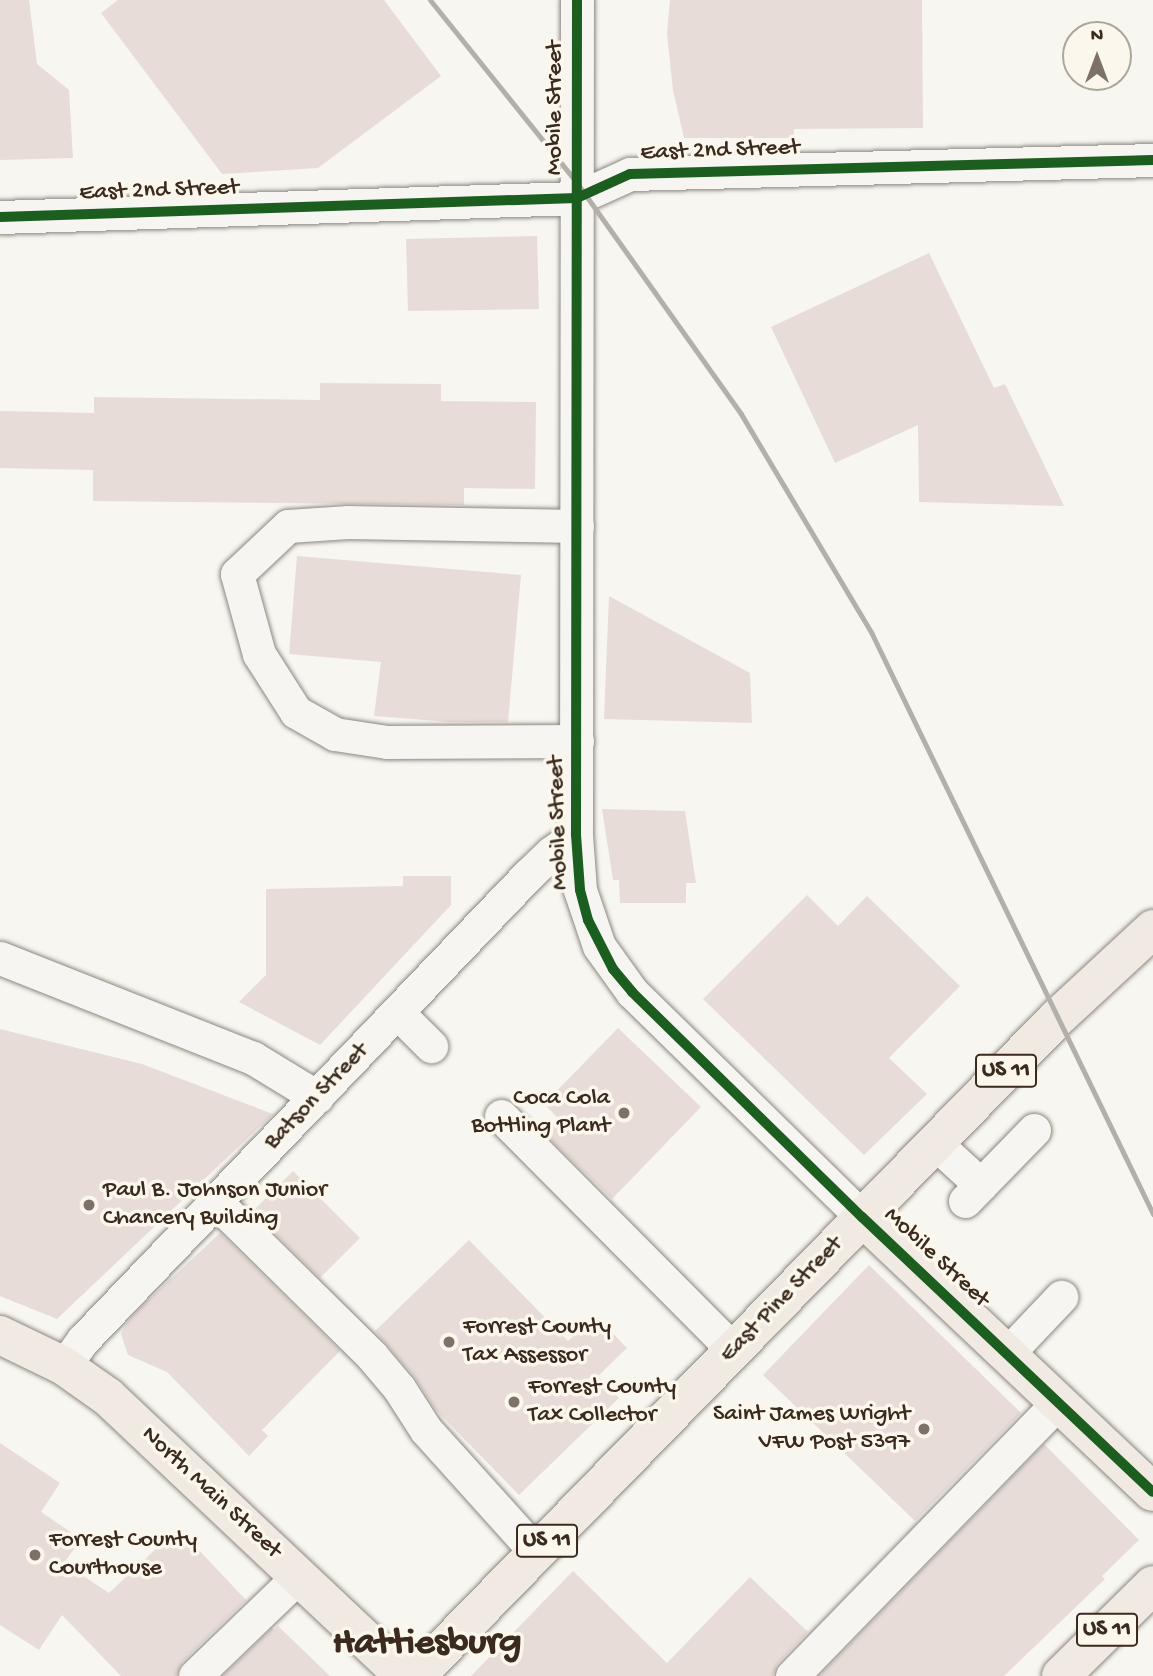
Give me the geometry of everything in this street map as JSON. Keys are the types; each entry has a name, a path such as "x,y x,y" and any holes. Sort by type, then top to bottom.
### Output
{"main road":[{"name":"East Pine Street","path":"416,1676 1057,1018 1153,929"},
{"name":"Mobile Street","path":"862,1217 1058,1402 1145,1478"},
{"name":"North Main Street","path":"0,1335 64,1366 108,1397 404,1676"},
{"name":"US 11","path":"1061,1676 1153,1585"}],"street":[{"name":"Mobile Street","path":"578,0 576,835 580,890 588,920 617,994 862,1217"},
{"name":"East 2nd Street","path":"0,217 578,198 630,174 1153,160"},
{"path":"576,741 387,742 335,734 296,712 259,654 237,574 288,526 348,522 578,526"},
{"name":"Batson Street","path":"64,1366 83,1340 528,875 551,853 576,835"},
{"path":"0,958 253,1058 317,1097"},
{"path":"398,1013 431,1046"},
{"path":"501,1116 733,1350"},
{"path":"935,1143 973,1193 1034,1130"},
{"path":"216,1202 372,1356 440,1447 536,1552"},
{"path":"1007,1354 1061,1297"},
{"path":"792,1676 1058,1402"},
{"path":"195,1676 299,1576"}],"building":[{"path":"0,0 29,0 37,64 69,90 73,158 0,160"},
{"path":"118,0 384,0 441,76 318,168 222,174 101,13"},
{"path":"670,0 922,0 923,128 794,129 794,138 684,138 673,90 667,34"},
{"path":"537,236 539,309 408,311 406,239"},
{"path":"929,253 994,388 1005,384 1064,506 919,502 918,425 835,463 771,327"},
{"path":"320,383 441,384 441,401 536,402 535,489 464,488 464,505 93,501 93,470 0,468 0,411 94,413 94,397 320,400"},
{"path":"297,556 521,575 508,722 451,722 374,716 381,662 289,654"},
{"path":"609,596 750,673 752,723 604,719"},
{"path":"602,809 685,811 696,883 686,883 686,903 620,903 619,880 613,880"},
{"path":"403,876 451,876 451,905 320,1045 239,1002 266,975 266,889 403,886"},
{"path":"807,895 838,926 867,896 960,986 889,1058 927,1094 864,1155 703,999"},
{"name":"Coca Cola Bottling Plant","path":"618,1028 701,1107 612,1199 545,1134 559,1119 544,1104"},
{"name":"Paul B. Johnson Junior Chancery Building","path":"0,1029 142,1064 273,1114 57,1319 0,1296"},
{"path":"293,1171 360,1238 320,1278 253,1211"},
{"path":"220,1233 340,1351 262,1430 268,1436 249,1456 167,1372 128,1355 121,1334 128,1321 145,1303"},
{"path":"469,1240 568,1341 595,1315 627,1348 598,1376 619,1398 519,1495 435,1409 414,1376 375,1331"},
{"path":"869,1265 1021,1413 915,1521 763,1375"},
{"path":"0,1443 60,1483 41,1512 81,1539 64,1563 109,1593 178,1528 246,1600 182,1662 176,1676 121,1676 62,1615 39,1650 0,1625"},
{"path":"1044,1444 1139,1540 1102,1576 1105,1579 1004,1676 819,1676"},
{"path":"573,1571 667,1663 750,1577 808,1632 778,1663 773,1676 471,1676"},
{"path":"278,1626 330,1676 223,1676 272,1628 274,1630"}],"railway":[{"path":"430,0 577,183 741,414 871,632 1153,1214"}],"cycle path":[{"path":"577,0 576,835 580,890 588,920 613,969 632,992 862,1217 1153,1492"},
{"path":"0,217 577,198 630,174 1153,160"}],"place":[{"name":"Coca Cola Bottling Plant","path":"624,1113"},
{"name":"Paul B. Johnson Junior Chancery Building","path":"89,1205"},
{"name":"Forrest County Tax Assessor","path":"449,1342"},
{"name":"Forrest County Tax Collector","path":"514,1402"},
{"name":"Saint James Wright VFW Post 5397","path":"924,1429"},
{"name":"Forrest County Courthouse","path":"35,1555"}],"district":[{"name":"Hattiesburg","path":"427,1645"}]}
